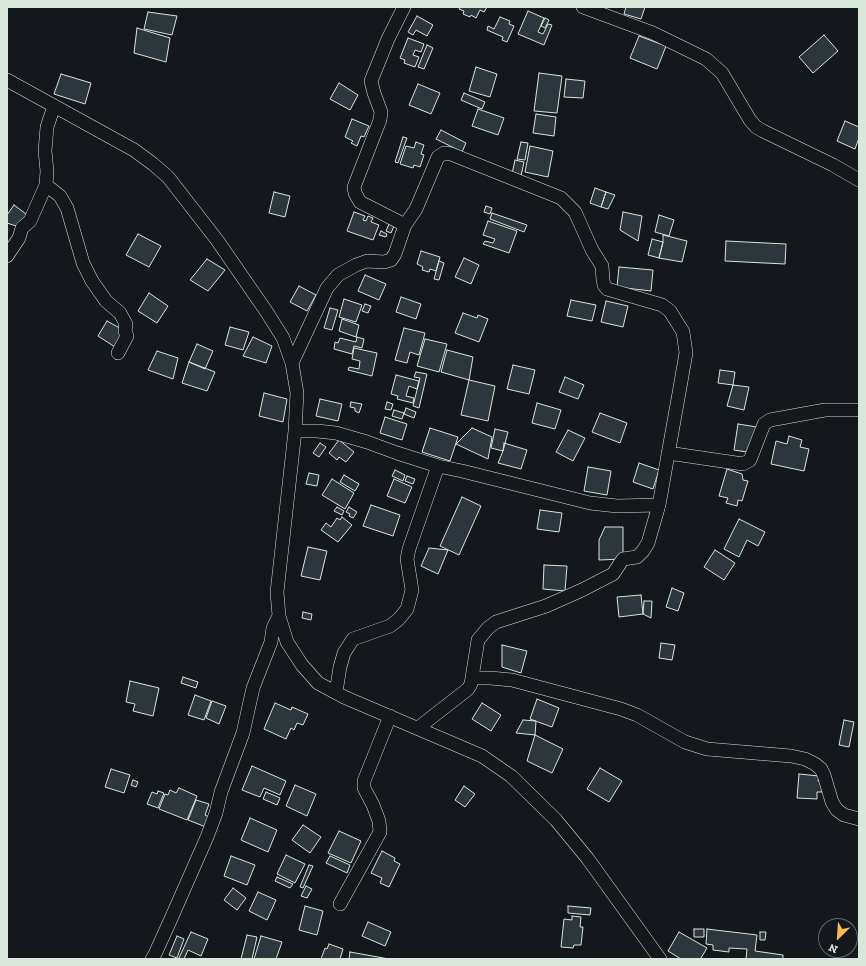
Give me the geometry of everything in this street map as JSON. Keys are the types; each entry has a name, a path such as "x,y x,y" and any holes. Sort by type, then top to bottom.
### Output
{"street":[{"path":"404,7 388,39 371,80 381,112 380,120 354,187 355,193 360,202 405,225"},
{"path":"583,7 653,33 706,59 722,73 750,120 756,127 833,165 859,180"},
{"path":"7,80 134,150 168,177 217,240 266,310 283,338 292,363 297,393 295,431 277,592 278,616 287,642 302,665 318,683 482,756 511,776 556,820 588,859 660,959"},
{"path":"7,256 19,238 22,228 30,220 46,185 47,171 45,151 47,127 54,106"},
{"path":"292,363 327,288 338,275 367,261 384,262 391,260 395,254 405,225 416,209 438,157 444,153 451,154 561,198 575,212 592,250 602,266 604,285 607,289 662,305 670,311 683,332 686,353 659,505 648,543 643,551 637,557 623,559 613,574 582,590 546,606 496,622 488,628 478,640 472,678 468,689 418,728"},
{"path":"46,185 60,196 67,208 83,263 92,281 106,301 120,313 126,324 124,331 127,336 118,353"},
{"path":"668,453 743,464 750,460 764,424 770,420 825,410 859,410"},
{"path":"295,431 336,433 438,466 590,503 617,506 659,505"},
{"path":"336,692 340,667 344,654 353,639 390,626 407,609 412,590 407,559 409,549 438,466"},
{"path":"152,959 165,934 216,813 221,792 240,744 253,688 271,642 273,628 278,616"},
{"path":"472,678 512,680 621,709 637,715 685,742 707,749 790,756 805,759 821,768 832,802 837,810 844,815 859,819"},
{"path":"340,904 380,832 379,821 364,788 364,781 390,716"}],"building":[{"path":"460,7 487,7 484,12 480,10 476,18 471,15 470,17 463,14 464,11 459,9"},
{"path":"626,7 645,7 641,19 624,14"},
{"path":"528,11 544,18 538,32 543,34 548,24 552,25 544,45 518,34"},
{"path":"148,12 177,16 172,35 144,29"},
{"path":"417,16 433,25 427,36 416,30 413,35 408,32"},
{"path":"500,17 510,21 509,24 514,26 507,42 502,40 503,37 487,30 488,26 494,29"},
{"path":"545,18 549,20 545,28 541,26"},
{"path":"137,28 170,38 166,62 134,53"},
{"path":"824,35 838,51 813,73 799,57"},
{"path":"639,36 666,46 657,69 630,58"},
{"path":"408,38 424,44 421,52 415,50 413,55 419,57 415,67 404,63 405,60 400,58"},
{"path":"427,45 433,48 424,69 418,67"},
{"path":"476,67 497,74 490,97 469,91"},
{"path":"539,73 562,76 557,113 534,111"},
{"path":"61,74 91,83 85,104 54,94"},
{"path":"566,79 585,81 583,98 564,97"},
{"path":"339,83 358,95 350,110 330,99"},
{"path":"418,84 440,93 431,114 409,105"},
{"path":"464,93 485,102 482,109 461,100"},
{"path":"478,109 504,118 498,135 472,126"},
{"path":"536,114 556,117 554,136 533,133"},
{"path":"352,119 369,126 364,137 361,136 357,146 351,143 353,141 345,137"},
{"path":"845,121 859,127 859,138 855,149 837,141"},
{"path":"441,130 466,143 462,152 436,139"},
{"path":"403,137 407,138 398,163 395,162"},
{"path":"416,142 424,145 421,154 424,155 420,167 414,165 413,168 400,164 406,146 414,148"},
{"path":"521,142 528,143 525,160 517,159"},
{"path":"530,146 553,151 548,177 525,172"},
{"path":"515,160 524,162 521,176 512,174"},
{"path":"595,188 606,192 601,207 590,203"},
{"path":"274,192 290,196 285,217 269,213"},
{"path":"606,192 615,195 608,209 601,207"},
{"path":"14,205 26,214 22,228 7,223 7,215"},
{"path":"486,206 492,208 490,214 484,212"},
{"path":"354,212 365,216 363,220 366,221 368,216 373,218 371,222 379,225 373,240 347,231"},
{"path":"623,212 642,216 638,241 620,230"},
{"path":"492,213 527,225 524,232 490,219"},
{"path":"659,215 674,220 669,236 655,232"},
{"path":"488,221 517,231 509,253 483,244 485,241 493,243 495,239 483,235"},
{"path":"389,224 394,226 391,233 386,231"},
{"path":"381,231 387,234 386,237 379,235"},
{"path":"138,234 161,246 149,267 126,255"},
{"path":"663,235 687,241 682,262 659,258"},
{"path":"652,239 663,242 659,258 648,255"},
{"path":"726,241 786,244 785,264 725,261"},
{"path":"421,251 440,257 436,271 430,269 429,272 422,270 423,267 417,264"},
{"path":"464,258 479,265 471,284 455,277"},
{"path":"207,259 225,270 208,291 190,280"},
{"path":"439,261 444,263 439,280 434,279"},
{"path":"619,267 653,270 651,291 617,287"},
{"path":"365,275 386,284 379,300 358,291"},
{"path":"299,286 316,295 307,311 290,302"},
{"path":"149,293 168,306 157,323 138,311"},
{"path":"401,297 421,304 416,319 396,312"},
{"path":"344,299 362,305 356,322 339,317"},
{"path":"571,300 596,305 592,321 567,316"},
{"path":"606,301 628,306 623,327 601,322"},
{"path":"365,304 371,306 368,313 362,311"},
{"path":"330,308 338,310 332,330 324,328"},
{"path":"463,313 477,318 478,315 488,319 479,342 455,333"},
{"path":"342,319 359,325 356,337 339,331"},
{"path":"107,321 125,331 115,347 98,336"},
{"path":"230,327 249,332 243,350 225,345"},
{"path":"404,328 425,333 419,355 410,352 407,363 395,360"},
{"path":"253,337 272,346 266,363 243,356"},
{"path":"357,337 364,339 362,348 354,346 352,354 334,349 335,342 338,343 340,338 356,342"},
{"path":"425,339 447,344 439,372 417,366"},
{"path":"197,344 213,351 205,369 189,362"},
{"path":"354,348 377,353 372,376 348,370 349,367 359,369 360,361 352,359"},
{"path":"447,350 473,357 469,380 441,372"},
{"path":"157,351 178,358 173,379 148,370"},
{"path":"189,362 215,372 207,391 182,383"},
{"path":"513,365 535,370 529,394 507,389"},
{"path":"720,370 735,372 733,385 718,383"},
{"path":"416,372 427,374 419,408 413,406 420,378 414,377"},
{"path":"396,375 419,381 417,389 409,386 406,396 414,398 413,403 397,399 398,396 391,394"},
{"path":"565,377 584,385 578,399 559,392"},
{"path":"469,380 495,386 488,421 461,415"},
{"path":"733,385 749,387 744,410 727,406"},
{"path":"264,393 287,399 283,422 259,416"},
{"path":"320,399 342,404 338,421 316,416"},
{"path":"351,402 362,404 359,413 355,411 355,408 350,407"},
{"path":"387,402 393,404 391,410 385,409"},
{"path":"537,403 561,410 555,429 532,423"},
{"path":"406,408 416,412 414,418 404,414"},
{"path":"394,410 404,413 402,419 392,416"},
{"path":"600,413 627,423 620,443 592,432"},
{"path":"385,417 407,424 402,440 380,433"},
{"path":"738,424 757,427 753,453 734,450"},
{"path":"430,428 458,437 450,461 422,452"},
{"path":"472,428 492,437 488,459 456,444"},
{"path":"495,429 508,432 503,451 491,448"},
{"path":"568,430 585,438 573,461 556,452"},
{"path":"789,436 802,440 800,447 809,449 804,471 771,464 776,441 787,444"},
{"path":"339,440 354,452 346,462 339,457 337,460 329,453"},
{"path":"320,443 326,447 319,457 313,453"},
{"path":"504,443 527,450 521,469 498,463 503,451"},
{"path":"639,463 659,470 653,489 633,482"},
{"path":"588,467 611,471 607,495 584,491"},
{"path":"727,469 742,474 743,480 748,481 742,501 738,500 737,506 726,503 728,498 719,496"},
{"path":"395,470 405,475 403,481 392,476"},
{"path":"309,473 319,475 317,486 306,484"},
{"path":"344,475 359,484 355,491 340,482"},
{"path":"407,476 415,479 413,484 405,481"},
{"path":"332,479 354,493 345,509 322,495"},
{"path":"394,479 412,487 405,503 387,496"},
{"path":"462,497 481,506 459,555 440,546"},
{"path":"371,505 400,515 393,536 363,526"},
{"path":"337,507 344,511 342,515 334,511"},
{"path":"349,507 357,512 353,518 346,512"},
{"path":"540,510 562,513 559,532 537,529"},
{"path":"342,517 352,525 338,542 321,530 326,523 331,527 337,518 340,520"},
{"path":"739,519 765,532 758,546 747,540 739,557 724,549"},
{"path":"605,527 623,527 623,559 599,560 599,540"},
{"path":"308,547 327,551 320,580 301,576"},
{"path":"429,548 448,550 438,574 421,566"},
{"path":"715,550 735,563 724,580 704,567"},
{"path":"544,565 567,566 565,591 543,589"},
{"path":"672,588 684,593 678,611 666,607"},
{"path":"641,595 643,614 619,617 617,597"},
{"path":"644,601 652,601 651,618 643,614"},
{"path":"303,612 312,614 311,620 302,618"},
{"path":"661,643 675,645 672,660 659,658"},
{"path":"502,645 527,651 521,673 502,667"},
{"path":"183,677 198,682 196,688 181,683"},
{"path":"130,681 159,688 153,716 133,711 135,704 126,702"},
{"path":"195,695 211,701 204,720 188,715"},
{"path":"537,699 559,708 552,727 530,719"},
{"path":"212,701 226,706 219,724 206,718"},
{"path":"275,703 291,710 292,707 308,714 303,725 297,723 294,730 291,728 286,739 264,729"},
{"path":"482,703 501,715 491,731 472,719"},
{"path":"523,720 536,721 535,735 516,733"},
{"path":"844,720 854,722 849,747 839,745"},
{"path":"535,735 563,749 552,773 527,761"},
{"path":"252,766 286,781 280,795 264,788 260,797 242,790"},
{"path":"600,768 622,781 609,802 587,789"},
{"path":"111,769 130,775 124,793 105,787"},
{"path":"799,774 819,776 818,781 823,781 822,792 817,792 817,799 797,798"},
{"path":"133,780 138,782 136,787 131,785"},
{"path":"295,785 316,794 307,816 286,806"},
{"path":"464,786 475,794 465,807 455,800"},
{"path":"179,788 197,796 187,820 159,809 165,794 168,795 170,790 176,793"},
{"path":"158,791 164,793 158,808 147,804 152,792 157,794"},
{"path":"266,792 280,798 277,805 263,799"},
{"path":"196,800 209,804 205,815 209,817 206,827 188,820"},
{"path":"250,818 277,830 268,852 241,840"},
{"path":"303,825 321,837 310,853 292,840"},
{"path":"339,831 361,841 351,863 328,853"},
{"path":"382,851 395,858 394,861 400,864 389,887 380,883 382,878 371,873"},
{"path":"286,855 305,864 295,883 277,874"},
{"path":"231,856 255,865 247,885 224,876"},
{"path":"330,856 350,865 347,873 326,863"},
{"path":"309,865 313,866 303,888 300,887"},
{"path":"277,877 293,884 290,888 275,881"},
{"path":"306,886 312,889 307,898 301,896"},
{"path":"233,888 246,898 237,910 224,900"},
{"path":"258,892 276,900 267,920 249,911"},
{"path":"305,906 323,911 317,935 299,930"},
{"path":"568,906 591,908 590,915 568,913"},
{"path":"572,916 581,917 580,927 583,927 581,945 574,945 573,948 561,947 564,919 572,920"},
{"path":"368,922 391,932 385,946 362,936"},
{"path":"694,929 704,929 704,937 694,937"},
{"path":"707,929 757,935 755,951 783,955 783,959 746,959 747,949 729,948 729,952 713,950 713,945 706,944"},
{"path":"191,932 208,939 201,956 188,950 184,959 181,959 179,958"},
{"path":"679,932 707,948 701,958 703,959 681,959 668,951"},
{"path":"760,932 766,932 765,940 760,940"},
{"path":"247,935 257,937 252,959 241,959"},
{"path":"177,936 184,939 177,958 169,955"},
{"path":"261,936 282,942 276,959 254,959"},
{"path":"329,944 343,949 340,959 321,959 325,948 327,949"},
{"path":"350,952 389,959 349,959"}]}
